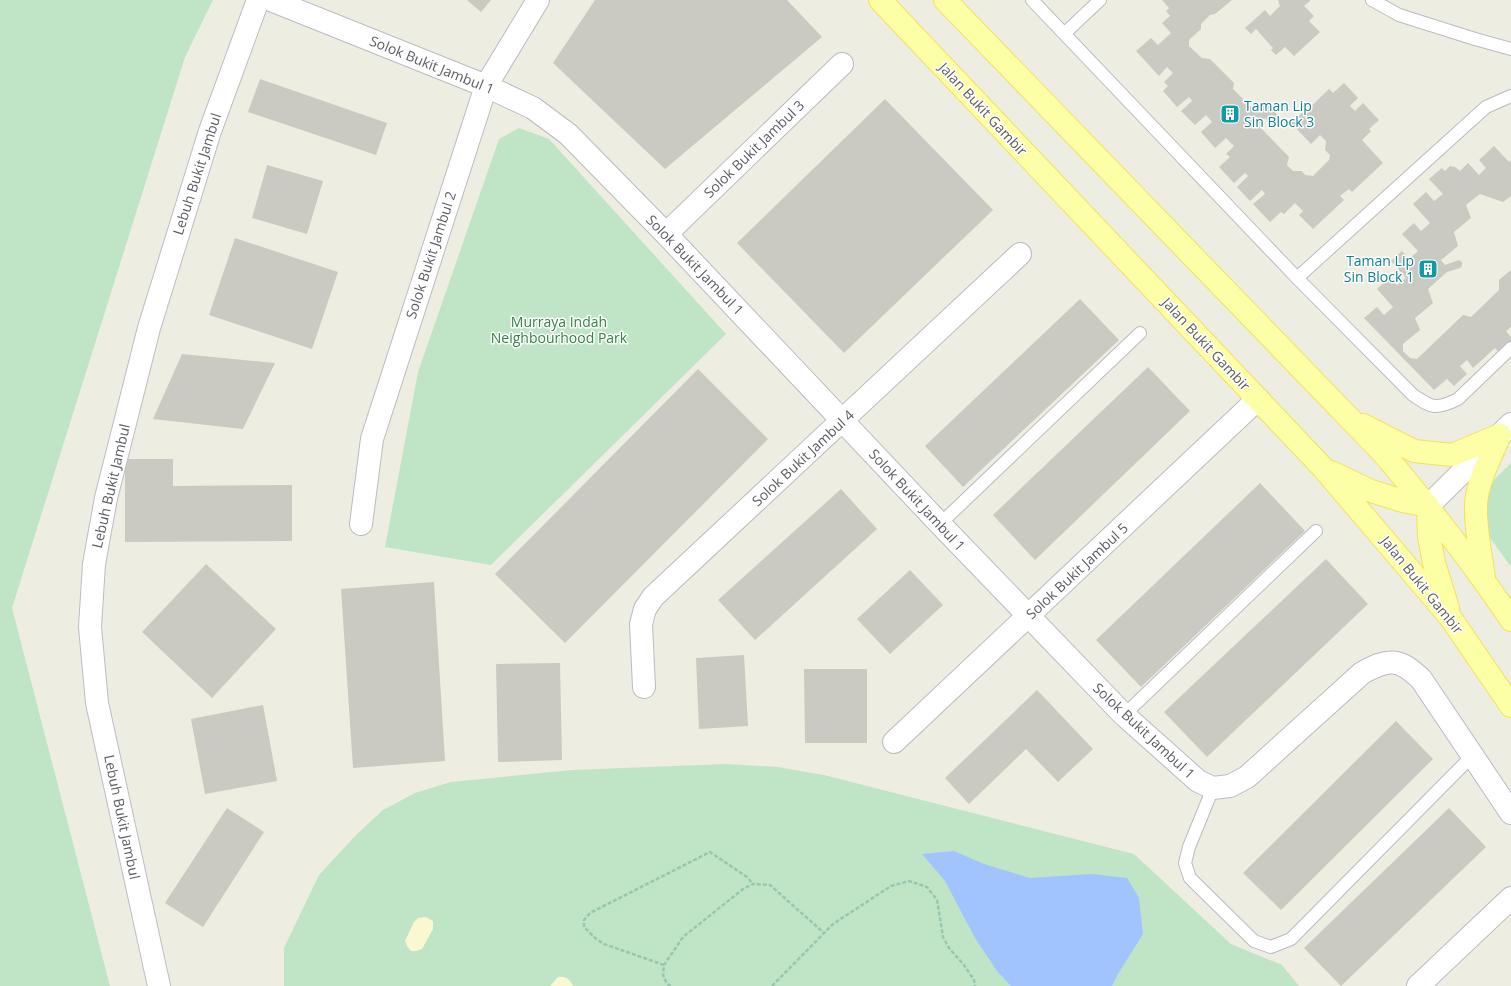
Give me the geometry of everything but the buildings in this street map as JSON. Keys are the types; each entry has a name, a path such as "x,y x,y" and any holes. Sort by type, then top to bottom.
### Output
{"main road":[{"name":"Jalan Bukit Gambir","path":"880,0 1324,469 1450,616 1511,706"},
{"path":"945,0 1383,454 1428,506 1485,580 1511,620"},
{"path":"1346,416 1414,451 1452,455 1506,429"},
{"path":"1485,580 1478,537 1476,504 1482,478 1506,429"},
{"path":"1324,469 1371,491 1403,501 1428,506"},
{"path":"1428,506 1429,537 1434,563 1450,616"}],"street":[{"name":"Lebuh Bukit Jambul","path":"158,986 97,703 90,627 94,564 106,498 152,314 210,131 258,0"},
{"name":"Solok Bukit Jambul 1","path":"271,0 486,86 533,108 568,134 666,234 1028,617 1124,715 1198,781 1213,788"},
{"name":"Solok Bukit Jambul 2","path":"361,524 372,439 486,86 538,0"},
{"name":"Solok Bukit Jambul 3","path":"666,234 842,64"},
{"name":"Solok Bukit Jambul 4","path":"644,688 641,624 645,609 653,597 1020,254"},
{"name":"Solok Bukit Jambul 5","path":"894,742 1258,399"},
{"path":"1428,506 1506,429"},
{"path":"1213,788 1230,786 1247,777 1362,673 1378,664 1396,662 1409,668 1421,678 1511,813"},
{"path":"1418,986 1511,898"}],"lane":[{"path":"1032,0 1297,278 1413,395 1427,405 1437,407 1449,404 1458,399 1511,348"},
{"path":"1065,33 1100,0"},
{"path":"1372,0 1399,15 1511,49"},
{"path":"1297,278 1486,107 1511,96"},
{"path":"940,524 1140,333"},
{"path":"1124,715 1316,531"},
{"path":"1213,788 1189,847 1185,863 1190,878 1254,941 1271,947 1291,939 1473,755"}],"path":[{"path":"664,965 604,944 595,938 584,927 584,920 590,913 710,852 747,877 753,884"},
{"path":"772,986 833,924 890,886 909,882 926,887 937,900 943,937 949,948 964,965 974,980 975,986"},
{"path":"671,986 667,984 664,975 664,965 684,937 743,889 753,884 770,886 824,933"}],"green space":[{"path":"0,0 213,0 185,57 12,608 110,986 0,986"},
{"name":"Murraya Indah Neighbourhood Park","path":"519,128 549,139 726,334 491,565 385,547 418,372 499,139"},
{"path":"1511,463 1511,567 1488,535 1483,507 1487,487"},
{"path":"725,764 778,767 824,775 1134,854 1231,944 1282,965 1299,986 284,986 284,948 319,875 357,834 383,810 415,793 451,782 572,770"}],"sand":[{"path":"426,917 433,921 433,929 422,949 411,951 405,941 414,922 418,918"},
{"path":"558,977 567,978 573,986 550,986"}],"water":[{"path":"954,851 984,864 1030,878 1092,874 1127,878 1139,898 1143,934 1112,986 1011,986 997,971 975,938 945,881 922,854"}],"place":[{"name":"Taman Lip Sin Block 3","path":"1230,114"},
{"name":"Taman Lip Sin Block 1","path":"1428,269"}]}
